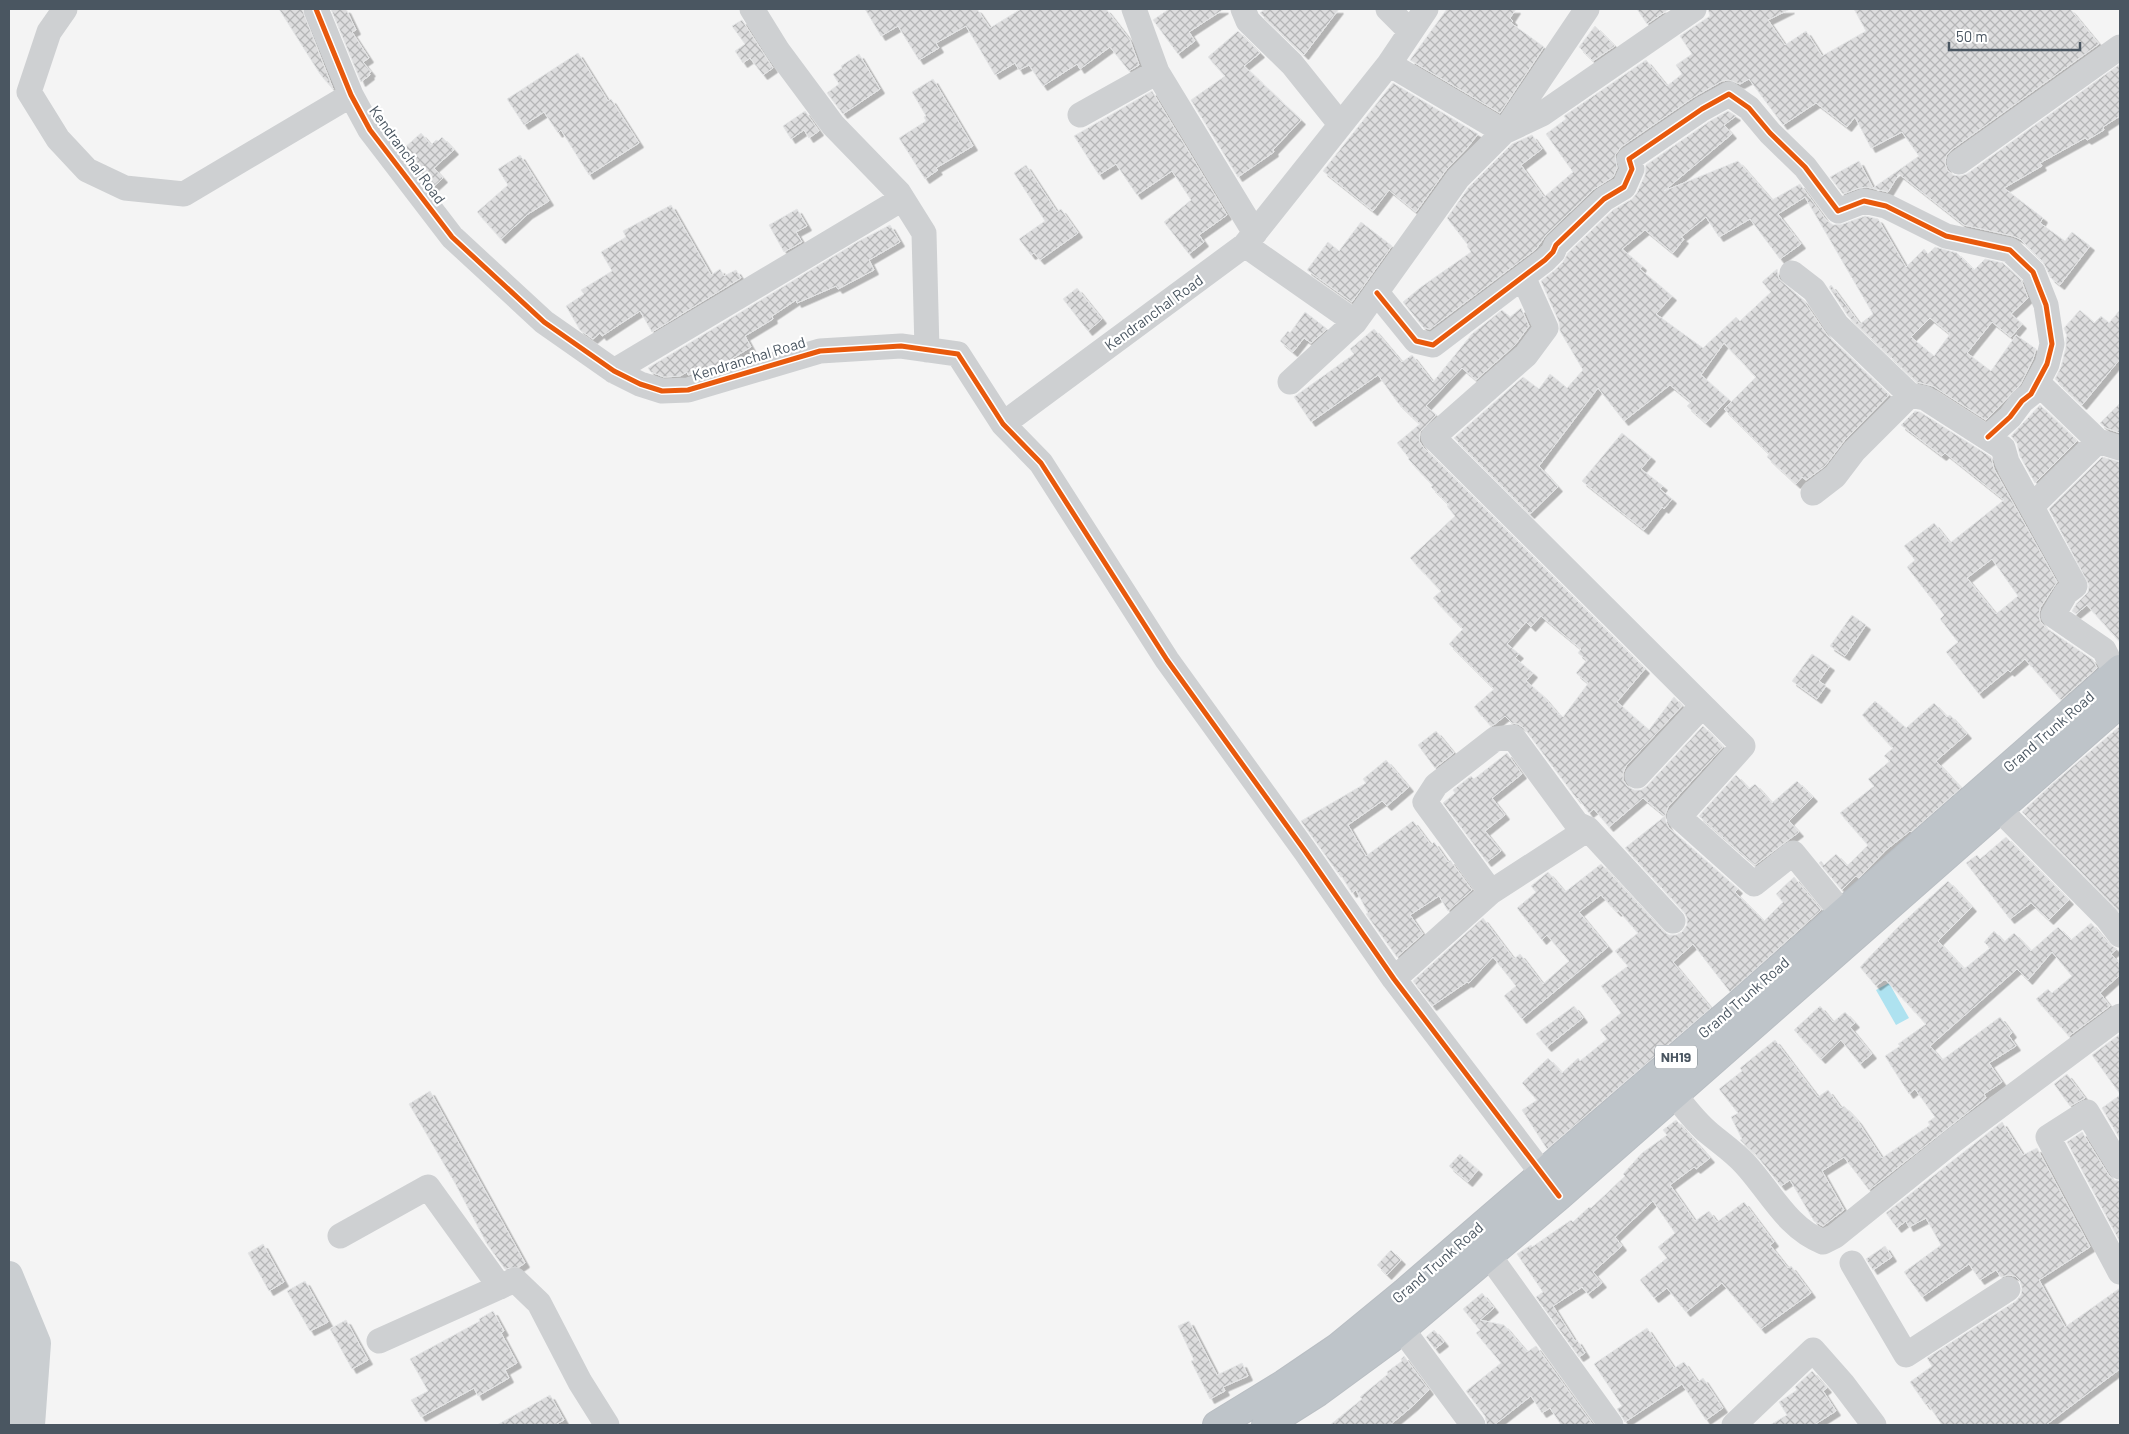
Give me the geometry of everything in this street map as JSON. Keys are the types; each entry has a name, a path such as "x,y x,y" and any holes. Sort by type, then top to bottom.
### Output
{"highway":[{"name":"Grand Trunk Road","path":"1266,1425 1318,1392 1402,1329 1488,1254 1559,1196 1999,809 2116,684"},
{"name":"Grand Trunk Road","path":"1217,1425 1284,1384 1337,1348 1404,1293 1842,913 2116,684"}],"main road":[{"path":"9,1275 37,1343 30,1425"},
{"path":"9,1328 14,1339 12,1425"}],"street":[{"path":"65,9 49,32 29,92 58,139 87,170 125,188 184,194 351,95"},
{"name":"Kendranchal Road","path":"316,9 351,95 370,130 452,237 544,322 614,371 640,384 662,391 688,390 820,351 901,346 958,354 1003,424 1250,239 1389,64 1426,9"},
{"path":"752,9 778,51 833,125 902,199 924,233 927,350"},
{"path":"1134,9 1157,72 1250,239 1355,322"},
{"path":"1243,9 1248,21 1292,64 1340,124"},
{"path":"1388,9 1410,31"},
{"path":"1290,382 1355,322 1458,178 1504,132 1586,9"},
{"path":"1504,132 1542,114 1694,9"},
{"path":"1959,162 2120,47"},
{"path":"1389,64 1504,132"},
{"path":"1080,115 1157,72"},
{"path":"1376,293 1416,341 1433,345 1545,260 1553,252 1556,245 1604,199 1624,187 1632,168 1629,159 1702,109 1729,94 1749,108 1770,133 1805,167 1838,211 1864,201 1886,206 1946,236 2010,250 2033,272 2046,305 2052,344 2047,364 2038,383 2010,418 1988,437"},
{"path":"614,371 902,199"},
{"path":"1792,273 1814,290 1838,325 1910,395 1925,398 2003,448 2007,462 2065,571 2075,586 2066,593 2053,615 2104,650 2113,668 2116,684"},
{"path":"1523,277 1546,328 1526,355 1433,437 1743,746 1679,817 1754,884 1792,853 1842,913"},
{"path":"2032,506 2109,445 2038,383"},
{"path":"1813,493 1835,476 1854,451 1910,395"},
{"path":"1003,424 1041,463 1167,660 1305,850 1394,979 1559,1196"},
{"path":"1637,776 1702,706"},
{"path":"1491,892 1425,802 1436,785 1495,739 1513,737 1577,824 1588,828 1673,921"},
{"path":"1999,809 2107,918 2120,935"},
{"path":"1394,979 1491,892 1588,828"},
{"path":"1674,1094 1699,1125 1746,1164 1771,1199 1802,1231 1823,1242 1835,1236 1954,1140 2120,1016"},
{"path":"2120,1167 2087,1112 2048,1137 2120,1272"},
{"path":"340,1236 428,1187 500,1287"},
{"path":"1488,1254 1611,1425"},
{"path":"1852,1263 1906,1355 2008,1289"},
{"path":"379,1341 516,1280 539,1303 580,1382 607,1425"},
{"path":"1402,1329 1473,1425"},
{"path":"1734,1425 1812,1350 1843,1384 1874,1425"}],"water":[{"path":"1889,983 1909,1018 1896,1025 1876,990"}],"building":[{"path":"279,9 302,9 333,89 320,74"},
{"path":"331,9 346,9 356,30 352,32 369,58 363,62 371,72 369,73 370,75 361,82"},
{"path":"865,9 977,9 990,28 1021,9 1106,9 1130,40 1139,65 1129,71 1110,47 1080,69 1077,64 1043,86 1029,65 1019,70 1015,63 995,75 966,26 936,43 939,48 919,60 898,26 881,36"},
{"path":"1169,9 1224,9 1189,32 1195,41 1178,54 1153,20"},
{"path":"1265,9 1339,9 1304,55 1260,13"},
{"path":"1447,9 1516,9 1510,18 1513,21 1511,23 1544,47 1500,113 1410,60"},
{"path":"1637,9 1669,9 1647,24"},
{"path":"1708,9 1790,9 1768,20 1785,45 1806,31 1822,56 1866,31 1854,9 2070,9 2099,44 1951,150 1946,156 1945,163 1947,170 1953,175 1967,174 2120,64 2120,116 2103,127 2104,130 2087,140 2085,138 2040,163 2042,166 2004,188 2043,218 2040,223 2065,241 2072,232 2090,246 2060,285 2051,278 2043,262 2020,239 1964,225 1899,174 1888,192 1867,187 1843,194 1830,177 1859,161 1873,188 1919,156 1902,132 1871,148 1855,117 1847,127 1816,103 1783,125 1749,79 1740,84 1729,80 1722,81 1694,97 1621,147 1615,155 1617,168 1613,177 1594,189 1546,235 1536,249 1430,329 1424,328 1403,302 1471,252 1468,245 1447,218 1469,187 1512,144 1532,135 1542,149 1521,165 1544,197 1573,172 1546,134 1566,119 1564,116 1646,60 1667,86 1682,74 1676,65 1692,54 1680,36 1710,16"},
{"path":"742,20 773,68 763,75 750,58 743,63 735,51 745,44 732,26"},
{"path":"1595,26 1615,46 1593,61 1579,47"},
{"path":"1238,31 1260,53 1244,66 1301,120 1273,150 1274,152 1238,177 1191,100 1225,76 1208,57"},
{"path":"578,53 608,101 611,99 639,143 589,175 561,130 558,133 544,112 524,125 507,99"},
{"path":"859,54 880,89 843,114 827,93 839,84 833,74"},
{"path":"933,79 973,146 936,168 938,170 925,179 899,138 926,121 924,117 926,116 912,92"},
{"path":"1393,83 1478,134 1446,170 1416,212 1389,190 1373,211 1323,171"},
{"path":"1152,91 1227,215 1199,235 1204,242 1189,254 1164,222 1191,200 1172,171 1137,195 1116,164 1099,175 1074,136"},
{"path":"805,111 819,131 809,138 804,130 791,139 783,126"},
{"path":"1728,111 1736,116 1724,125 1732,134 1664,191 1738,161 1772,200 1800,184 1826,220 1833,225 1843,224 1865,216 1878,219 1906,267 1924,249 1928,254 1935,247 1957,253 1974,270 1985,259 2003,263 2021,280 2028,298 2011,314 2022,324 2011,337 1992,322 1967,353 1991,371 2016,335 2036,349 2033,359 2020,385 1986,420 1933,386 1917,382 1848,316 1829,287 1831,285 1860,324 1873,314 1805,197 1778,214 1801,244 1780,259 1750,219 1719,237 1706,217 1681,237 1684,239 1673,253 1645,230 1622,249 1642,266 1640,269 1672,296 1656,314 1703,348 1736,317 1740,321 1771,292 1762,282 1777,269 1779,279 1803,300 1827,335 1889,395 1844,441 1825,466 1806,480 1802,477 1796,484 1767,457 1769,454 1724,409 1756,377 1724,343 1701,375 1728,399 1706,423 1687,406 1691,402 1670,385 1624,421 1598,388 1539,466 1558,487 1530,514 1454,438 1523,377 1539,389 1550,374 1567,388 1583,370 1560,331 1559,322 1541,281 1555,270 1568,253 1613,210 1632,199 1637,193 1645,175 1646,165 1710,121","holes":["1930,318 1950,334 1934,356 1911,337"]},
{"path":"421,133 431,145 442,137 454,150 434,168 443,178 432,188 403,149"},
{"path":"520,155 549,201 528,214 501,239 477,212 508,185 498,169"},
{"path":"1026,165 1057,212 1061,209 1078,233 1040,260 1034,253 1031,255 1019,239 1045,221 1014,173"},
{"path":"671,205 711,275 720,269 724,276 736,270 741,278 652,332 640,311 602,336 600,333 593,339 580,330 566,306 584,294 581,290 612,271 601,252 626,237 623,231"},
{"path":"797,209 807,226 796,232 802,242 784,252 769,225"},
{"path":"1361,222 1392,246 1352,302 1307,270 1328,242 1339,251"},
{"path":"890,225 900,242 869,260 874,270 838,289 836,286 797,303 796,300 772,316 773,319 745,336 751,347 722,365 688,375 687,372 680,376 664,377 651,372 648,368 859,241"},
{"path":"1077,288 1102,319 1088,331 1063,299"},
{"path":"1521,308 1529,326 1515,345 1476,380 1462,368 1426,406 1436,415 1420,432 1419,441 1645,669 1617,702 1649,730 1674,697 1682,706 1626,766 1623,780 1627,786 1634,790 1641,790 1647,786 1703,726 1723,747 1668,807 1665,815 1669,828 1738,889 1735,892 1764,921 1783,902 1776,894 1794,877 1821,910 1730,992 1693,944 1673,962 1711,1008 1547,1149 1522,1110 1537,1100 1522,1083 1548,1058 1562,1073 1578,1058 1580,1061 1607,1039 1600,1030 1621,1013 1601,986 1628,966 1615,951 1638,933 1618,910 1617,912 1601,895 1579,912 1608,947 1522,1019 1504,996 1516,986 1493,957 1469,983 1467,982 1432,1006 1413,981 1483,918 1514,959 1520,954 1543,984 1569,961 1547,935 1542,940 1517,908 1536,892 1531,886 1548,872 1565,892 1601,864 1663,931 1669,935 1676,935 1682,932 1687,925 1687,918 1684,912 1625,848 1665,816 1643,798 1609,827 1594,809 1589,813 1524,728 1512,723 1505,716 1491,726 1474,707 1494,689 1449,644 1463,629 1433,598 1441,591 1410,558 1455,516 1447,506 1449,505 1431,487 1433,485 1408,459 1397,443 1420,424 1398,403 1378,375 1311,422 1294,397 1354,354 1350,349 1374,329 1402,362 1412,355 1433,382 1472,334 1502,310 1510,317","holes":["1541,616 1581,649 1578,653 1587,660 1576,673 1588,683 1563,717 1526,681 1533,673 1515,658 1519,654 1507,644 1526,622 1531,627"]},
{"path":"2080,310 2094,323 2101,316 2109,323 2120,310 2120,359 2082,405 2055,379 2061,367 2066,347 2067,336 2064,328"},
{"path":"1305,312 1327,329 1311,343 1304,338 1293,352 1280,341 1288,331 1290,333"},
{"path":"2120,403 2120,433 2106,428 2100,423"},
{"path":"2040,405 2077,441 2035,483 2020,456 2017,443 2011,436"},
{"path":"1915,411 1920,412 1991,457 1994,469 2057,582 2040,608 2040,621 2045,627 2093,660 2097,668 2061,700 2025,659 2010,672 2008,670 1979,694 1946,652 1958,642 1940,619 1944,615 1907,567 1915,560 1904,546 1934,523 1950,543 2004,500 1945,453 1942,456 1901,425","holes":["1992,559 2018,596 1996,614 1967,578"]},
{"path":"1622,433 1651,457 1641,469 1663,486 1660,489 1672,499 1664,509 1662,507 1644,530 1582,481"},
{"path":"2102,457 2120,462 2120,642 2087,605 2076,614 2072,611 2088,592 2089,585 2049,509"},
{"path":"1852,615 1866,625 1845,656 1830,646"},
{"path":"1812,654 1830,666 1819,681 1826,686 1817,699 1792,681"},
{"path":"1875,701 1906,728 1934,703 1947,717 1950,715 1967,734 1936,761 1961,788 1911,832 1886,850 1859,878 1856,876 1842,890 1819,863 1821,861 1824,865 1836,854 1847,866 1868,845 1840,813 1874,786 1868,779 1890,761 1884,756 1893,748 1862,715"},
{"path":"2120,726 2120,912 2022,812"},
{"path":"1436,731 1454,753 1435,768 1418,745"},
{"path":"1507,753 1522,774 1492,798 1505,815 1485,831 1501,851 1487,862 1443,803 1455,793 1453,790 1471,776 1474,779"},
{"path":"1386,760 1409,787 1387,806 1382,801 1348,825 1366,856 1413,821 1431,845 1434,842 1448,862 1450,860 1472,890 1448,911 1439,896 1410,915 1423,934 1397,957 1366,914 1368,913 1356,890 1352,893 1339,872 1301,821 1366,783 1363,779"},
{"path":"1736,775 1749,789 1755,784 1772,803 1797,781 1813,797 1789,821 1799,832 1755,865 1699,816"},
{"path":"2006,837 2069,900 2049,920 2031,903 2010,919 1966,863 1977,855 1980,859"},
{"path":"1948,881 1972,907 1938,941 1964,969 1990,948 1984,942 1994,931 2004,942 2014,933 2031,951 2058,927 2071,940 2091,923 2109,944 2117,949 2111,954 2120,964 2120,975 2100,993 2110,1006 2069,1036 2036,999 2048,989 2052,993 2072,976 2052,952 2028,980 2017,969 1930,1046 1942,1060 2000,1017 2012,1033 2009,1036 2016,1046 1989,1063 2002,1082 1984,1094 1986,1098 1869,1190 1844,1157 1822,1171 1844,1210 1823,1226 1814,1221 1790,1180 1781,1186 1756,1155 1740,1140 1742,1139 1731,1117 1738,1113 1719,1089 1742,1071 1740,1068 1775,1040 1818,1097 1828,1090 1841,1108 1844,1106 1857,1120 1882,1158 1930,1125 1928,1122 1935,1117 1915,1089 1909,1094 1885,1056 1926,1024 1886,980 1876,986 1860,967 1899,926"},
{"path":"1574,1006 1583,1018 1547,1047 1536,1034"},
{"path":"1820,1006 1833,1022 1845,1012 1855,1023 1850,1027 1872,1054 1860,1064 1841,1040 1821,1059 1794,1030"},
{"path":"2120,1034 2120,1094 2092,1055"},
{"path":"2067,1074 2085,1098 2070,1106 2054,1084"},
{"path":"430,1091 525,1263 519,1267 505,1269 487,1244 455,1183 409,1104"},
{"path":"2120,1095 2120,1139 2102,1108"},
{"path":"1676,1120 1710,1158 1670,1185 1695,1221 1709,1211 1717,1222 1744,1202 1774,1242 1770,1245 1788,1268 1791,1266 1811,1293 1761,1329 1722,1283 1686,1312 1667,1288 1654,1298 1640,1280 1667,1258 1658,1247 1675,1233 1653,1201 1615,1237 1622,1246 1593,1272 1602,1283 1588,1294 1582,1287 1553,1306 1575,1341 1577,1340 1585,1353 1579,1357 1536,1297 1543,1292 1517,1254 1531,1245 1532,1247 1571,1220 1573,1222 1589,1207 1591,1208 1625,1176 1623,1174 1642,1153 1667,1135 1663,1130"},
{"path":"2002,1122 2023,1155 2037,1148 2090,1247 2039,1280 2065,1327 2120,1288 2120,1369 2046,1425 1942,1425 1910,1382 1932,1366 1927,1358 2016,1301 2021,1295 2022,1288 2020,1281 2015,1276 2001,1277 1996,1270 1980,1280 1969,1264 1922,1297 1904,1272 1941,1245 1926,1218 1909,1227 1906,1221 1897,1228 1886,1213"},
{"path":"2082,1132 2108,1174 2113,1180 2120,1181 2120,1242 2067,1142"},
{"path":"1460,1154 1478,1170 1468,1182 1449,1166"},
{"path":"263,1244 284,1282 269,1291 248,1253"},
{"path":"1885,1246 1892,1257 1873,1270 1866,1259"},
{"path":"1391,1250 1401,1260 1387,1275 1377,1265"},
{"path":"305,1281 328,1322 310,1331 287,1291"},
{"path":"1482,1293 1494,1308 1480,1320 1504,1325 1527,1352 1536,1346 1593,1425 1561,1425 1550,1408 1542,1413 1531,1396 1494,1425 1487,1425 1485,1416 1466,1391 1501,1363 1476,1333 1480,1330 1463,1309"},
{"path":"493,1311 504,1331 501,1333 517,1363 505,1370 509,1378 478,1396 474,1388 421,1417 411,1400 428,1391 410,1359 480,1321 479,1319"},
{"path":"346,1320 368,1360 352,1369 330,1329"},
{"path":"1189,1321 1217,1375 1242,1363 1248,1376 1223,1387 1225,1391 1210,1399 1191,1361 1194,1360 1178,1326"},
{"path":"1647,1328 1674,1368 1684,1362 1698,1382 1703,1378 1723,1408 1706,1420 1682,1384 1625,1422 1617,1409 1622,1406 1594,1364"},
{"path":"1434,1330 1444,1342 1435,1349 1426,1337"},
{"path":"1404,1356 1429,1390 1414,1405 1390,1425 1330,1425 1362,1399 1360,1397 1402,1361 1401,1359"},
{"path":"1812,1371 1827,1388 1823,1391 1836,1411 1814,1425 1770,1425 1787,1415 1779,1402 1797,1390 1795,1387"},
{"path":"550,1395 564,1420 555,1425 497,1425"}],"cycle path":[{"path":"316,9 351,95 370,130 452,237 544,322 614,371 640,384 662,391 688,390 820,351 901,346 958,354 1003,424 1041,463 1167,660 1305,851 1394,979 1559,1196"},
{"path":"1377,293 1416,341 1433,345 1545,260 1553,252 1556,245 1604,199 1624,187 1632,169 1629,159 1702,109 1729,94 1749,108 1770,133 1805,167 1838,211 1864,201 1886,206 1946,236 2010,250 2033,272 2046,305 2052,344 2047,364 2031,394 1988,437"}]}
